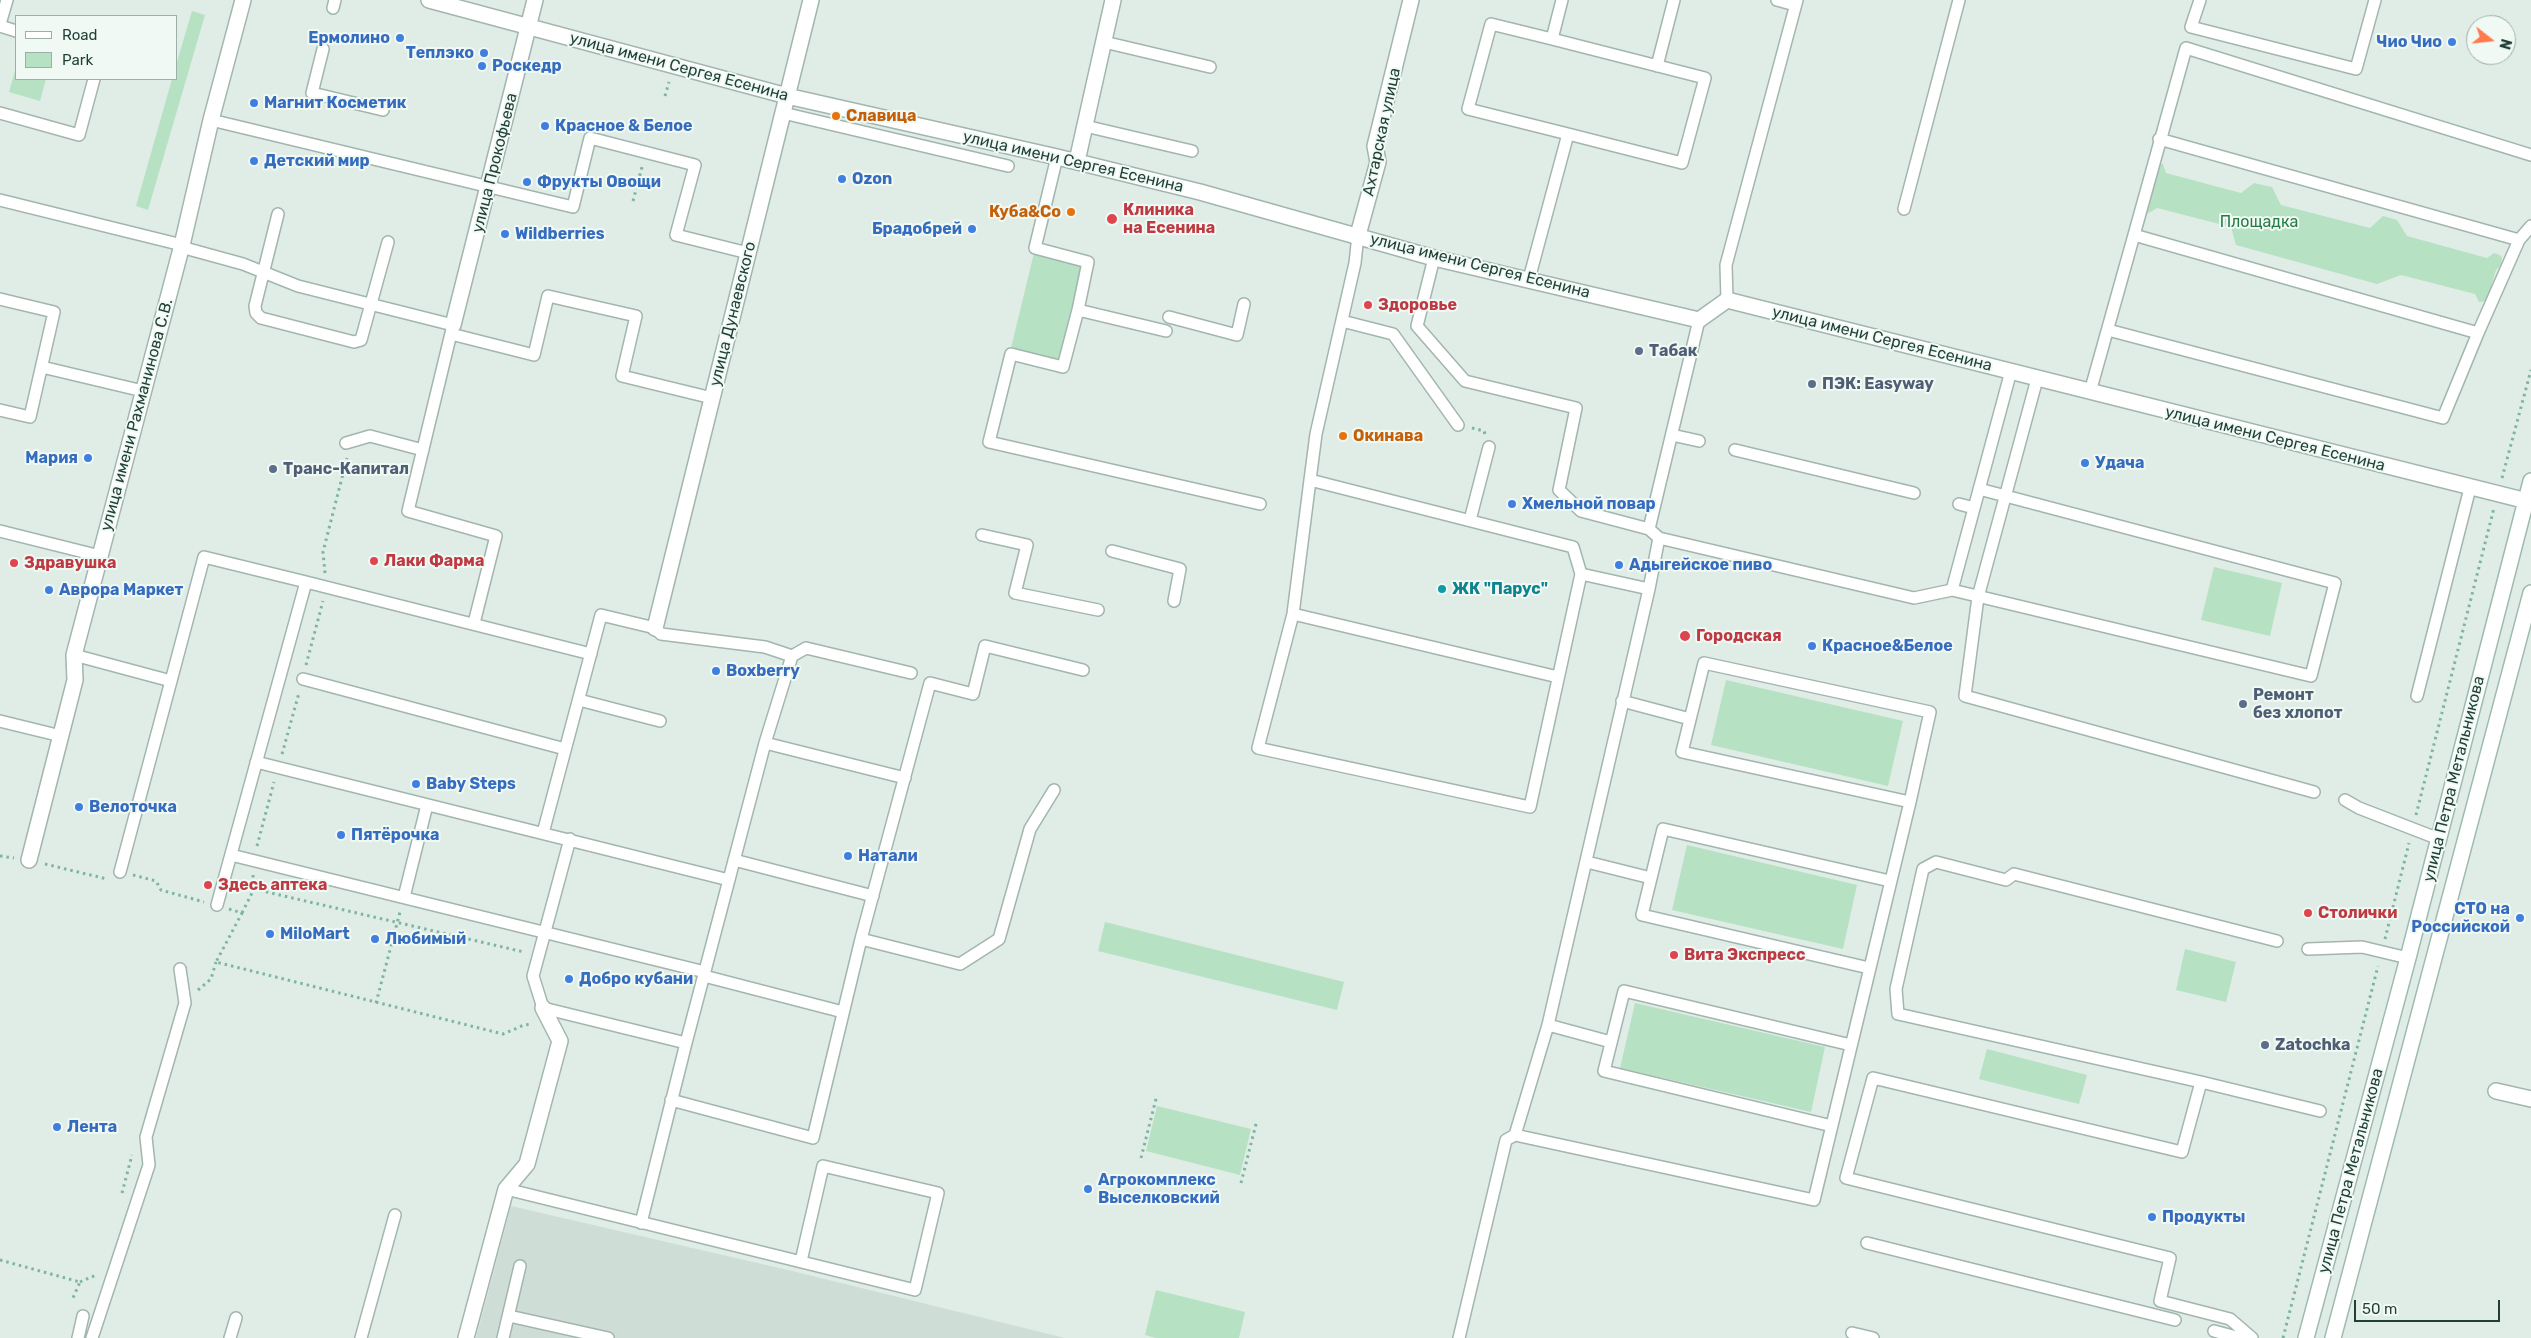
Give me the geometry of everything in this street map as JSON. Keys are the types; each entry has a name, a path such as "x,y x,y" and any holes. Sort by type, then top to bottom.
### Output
{"street":[{"name":"улица имени Рахманинова С.В.","path":"29,860 76,680 74,655 243,0"},
{"name":"улица имени Сергея Есенина","path":"429,0 787,96 1056,156 1358,235 1434,258 1698,320"},
{"name":"улица Прокофьева","path":"452,330 535,0"},
{"name":"улица Дунаевского","path":"655,628 811,0"},
{"path":"1076,161 1113,0"},
{"name":"Ахтарская улица","path":"1358,235 1378,162 1375,146 1411,0"},
{"name":"улица имени Сергея Есенина","path":"1727,300 2470,488 2528,501"},
{"path":"1698,320 1727,300"},
{"name":"улица Петра Метальникова","path":"2306,1338 2528,501 2531,481"},
{"name":"улица Петра Метальникова","path":"2333,1338 2531,593"},
{"path":"466,1338 506,1189 527,1164 560,1041 543,1008"},
{"path":"2496,1091 2531,1099"}],"lane":[{"path":"7,0 0,25 15,31"},
{"path":"1552,39 1562,0"},
{"path":"1657,66 1674,0"},
{"path":"1727,300 1726,264 1796,2 1777,0"},
{"path":"1904,210 1959,0"},
{"path":"2200,0 2192,27 2356,68 2375,0"},
{"path":"1490,24 1552,39 1705,78 1682,163 1468,109 1490,24"},
{"path":"1104,42 1210,67"},
{"path":"2090,392 2159,139 2186,48 2531,155"},
{"path":"323,49 312,93 383,110"},
{"path":"0,112 79,135 94,80"},
{"path":"783,113 1008,166"},
{"path":"211,120 573,207 590,138 695,165 676,235 748,253"},
{"path":"1085,126 1192,151"},
{"path":"1529,279 1568,134"},
{"path":"2159,139 2519,240"},
{"path":"1056,156 1035,248 1088,262 1078,310 1063,367 1011,354 989,442 1260,504"},
{"path":"0,200 236,261 290,284 372,304 534,355 548,296 636,316 622,376 712,398"},
{"path":"278,214 255,306 256,313 261,318 356,342 363,337 388,242"},
{"path":"2108,330 2442,418 2519,240 2531,226"},
{"path":"1310,480 1573,547 1581,574 1530,807 1258,748 1293,614 1310,480 1316,434 1356,263 1358,235"},
{"path":"2134,235 2478,333"},
{"path":"1434,258 1417,326 1465,381 1576,408 1559,490 1581,511 1649,529 1659,538 1914,598 1952,590 2311,676 2335,583 1980,488"},
{"path":"0,299 54,312 30,417 0,410"},
{"path":"1170,318 1236,335 1244,304"},
{"path":"1078,310 1166,331"},
{"path":"1649,529 1698,320"},
{"path":"1342,321 1393,334 1458,425"},
{"path":"452,330 408,511 496,536 474,623"},
{"path":"42,367 143,391"},
{"path":"1952,590 2011,372"},
{"path":"2037,379 1978,597 1965,696 2314,792"},
{"path":"1672,435 1699,441"},
{"path":"346,443 370,436 423,450"},
{"path":"1470,520 1489,447"},
{"path":"1735,450 1914,493"},
{"path":"2417,696 2470,488"},
{"path":"1959,504 1974,508"},
{"path":"0,531 100,556"},
{"path":"982,535 1027,545 1015,592 1098,610"},
{"path":"1459,1338 1506,1140 1514,1135 1548,1025 1587,862 1659,538"},
{"path":"1112,551 1180,569 1174,601"},
{"path":"120,872 204,557 474,623 591,654"},
{"path":"1581,574 1649,589"},
{"path":"217,905 306,582"},
{"path":"1293,614 1558,677"},
{"path":"543,833 601,615 655,628 661,634 765,647 792,656"},
{"path":"671,1100 813,1138 861,939 930,683 972,694 985,646 1083,670"},
{"path":"641,1223 671,1100 765,743 792,656 806,648 911,673"},
{"path":"74,655 171,681"},
{"path":"1514,1135 1814,1200 1910,802 1930,712 1704,663 1682,752 1910,802"},
{"path":"303,679 565,749"},
{"path":"578,700 660,721"},
{"path":"1622,701 1690,719"},
{"path":"0,720 61,736"},
{"path":"765,743 905,778"},
{"path":"256,762 729,880"},
{"path":"861,939 960,964 999,940 1030,829 1054,790"},
{"path":"2346,800 2359,808 2439,839"},
{"path":"404,897 426,805"},
{"path":"1870,968 1642,915 1663,830 1890,881"},
{"path":"570,839 533,976 543,1008 686,1043"},
{"path":"231,856 545,932 843,1012"},
{"path":"734,860 873,896"},
{"path":"1587,862 1651,878"},
{"path":"2277,941 2014,874 2006,880 1936,862 1923,869 1896,989 1898,1014 2201,1082 2320,1111"},
{"path":"2308,949 2362,948 2408,958"},
{"path":"92,1338 149,1165 146,1137 185,1003 180,969"},
{"path":"1832,1126 1604,1071 1624,991 1851,1045"},
{"path":"1548,1025 1611,1042"},
{"path":"2201,1082 2182,1152 1873,1078 1846,1178 2170,1258 2160,1301 2230,1319 2252,1338"},
{"path":"506,1189 641,1223 915,1290 938,1193 823,1166 801,1262"},
{"path":"361,1338 396,1215"},
{"path":"1867,1243 2175,1320"},
{"path":"504,1338 520,1266"},
{"path":"78,1338 84,1316"},
{"path":"509,1316 608,1338"},
{"path":"230,1338 236,1318"},
{"path":"2214,1331 2240,1338"},
{"path":"1852,1333 1873,1338"}],"path":[{"path":"633,201 646,152"},
{"path":"2283,1338 2531,370"},
{"path":"1458,425 1484,431 1489,447"},
{"path":"185,1003 211,979 216,962 254,889 538,955"},
{"path":"376,1003 404,897"},
{"path":"217,905 242,913"},
{"path":"216,962 503,1034 524,1025 550,1022"},
{"path":"1141,1158 1157,1096"},
{"path":"1241,1183 1257,1120"},
{"path":"0,1260 80,1282 72,1300"}],"shaded area":[{"path":"511,1206 792,1271 1065,1338 476,1338"}],"green space":[{"path":"192,11 205,15 148,210 136,206 172,80 178,80 178,58"},
{"path":"15,71 15,80 46,80 40,101 9,92"},
{"name":"Площадка","path":"2157,163 2163,164 2166,173 2241,193 2254,183 2272,187 2281,205 2370,228 2383,216 2397,220 2407,236 2487,258 2494,253 2502,258 2501,265 2496,270 2487,301 2479,302 2475,294 2401,275 2377,284 2236,245 2231,227 2157,208 2147,214 2143,210"},
{"path":"1034,253 1082,265 1059,360 1011,348"},
{"path":"2214,567 2282,583 2270,636 2201,620"},
{"path":"1726,680 1903,721 1888,786 1711,745"},
{"path":"1687,845 1857,885 1843,949 1672,910"},
{"path":"1105,922 1344,982 1337,1010 1098,951"},
{"path":"2185,949 2236,962 2226,1002 2176,990"},
{"path":"1635,1003 1825,1047 1811,1112 1620,1068"},
{"path":"1987,1049 2087,1075 2079,1104 1979,1079"},
{"path":"1157,1106 1251,1129 1240,1175 1146,1151"},
{"path":"1156,1290 1245,1312 1239,1338 1156,1338 1145,1335"}],"place":[{"name":"Ермолино","path":"400,38"},
{"name":"Чио Чио","path":"2452,42"},
{"name":"Теплэко","path":"484,53"},
{"name":"Роскедр","path":"482,66"},
{"name":"Магнит Косметик","path":"254,103"},
{"name":"Славица","path":"836,116"},
{"name":"Красное & Белое","path":"545,126"},
{"name":"Детский мир","path":"254,161"},
{"name":"Ozon","path":"842,179"},
{"name":"Фрукты Овощи","path":"527,182"},
{"name":"Куба&Co","path":"1071,212"},
{"name":"Клиника на Есенина","path":"1112,219"},
{"name":"Брадобрей","path":"972,229"},
{"name":"Wildberries","path":"505,234"},
{"name":"Здоровье","path":"1368,305"},
{"name":"Табак","path":"1639,351"},
{"name":"ПЭК: Easyway","path":"1812,384"},
{"name":"Окинава","path":"1343,436"},
{"name":"Мария","path":"88,458"},
{"name":"Удача","path":"2085,463"},
{"name":"Транс-Капитал","path":"273,469"},
{"name":"Хмельной повар","path":"1512,504"},
{"name":"Лаки Фарма","path":"374,561"},
{"name":"Здравушка","path":"14,563"},
{"name":"Адыгейское пиво","path":"1619,565"},
{"name":"ЖК \"Парус\"","path":"1442,589"},
{"name":"Аврора Маркет","path":"49,590"},
{"name":"Городская","path":"1685,636"},
{"name":"Красное&Белое","path":"1812,646"},
{"name":"Boxberry","path":"716,671"},
{"name":"Ремонт без хлопот","path":"2243,704"},
{"name":"Baby Steps","path":"416,784"},
{"name":"Велоточка","path":"79,807"},
{"name":"Пятёрочка","path":"341,835"},
{"name":"Натали","path":"848,856"},
{"name":"Здесь аптека","path":"208,885"},
{"name":"Столички","path":"2308,913"},
{"name":"СТО на Российской","path":"2520,918"},
{"name":"MiloMart","path":"270,934"},
{"name":"Любимый","path":"375,939"},
{"name":"Вита Экспресс","path":"1674,955"},
{"name":"Добро кубани","path":"569,979"},
{"name":"Zatochka","path":"2265,1045"},
{"name":"Лента","path":"57,1127"},
{"name":"Агрокомплекс Выселковский","path":"1088,1189"},
{"name":"Продукты","path":"2152,1217"}]}
